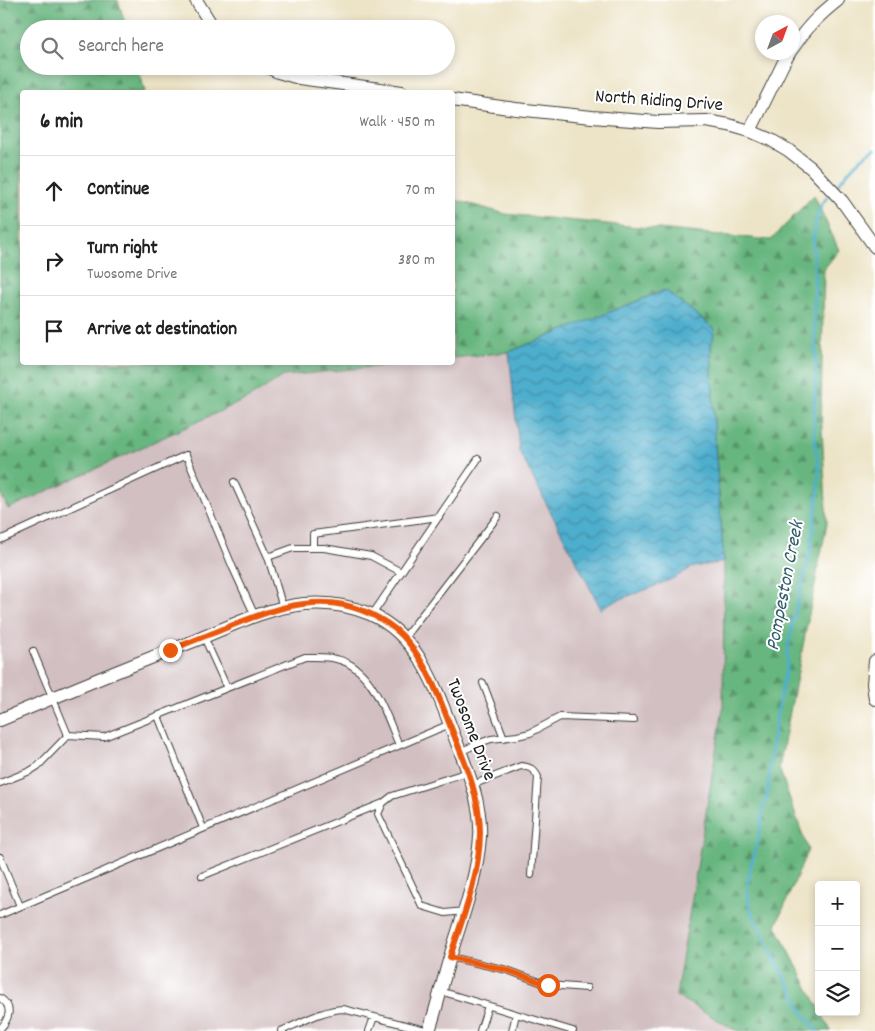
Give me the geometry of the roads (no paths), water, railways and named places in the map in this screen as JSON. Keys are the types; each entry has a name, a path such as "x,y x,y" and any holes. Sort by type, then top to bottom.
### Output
{"street":[{"path":"196,0 208,20"},
{"path":"800,37 821,13 838,0"},
{"path":"750,131 785,60"},
{"path":"288,75 387,90"},
{"name":"North Riding Drive","path":"455,100 592,117 658,122 706,121 750,131 788,150 812,168 842,201 875,247"},
{"name":"Twosome Drive","path":"0,720 255,616 283,608 304,604 344,605 362,610 394,628 419,657 429,674 470,778 479,813 480,833 474,876 429,1031"},
{"path":"875,661 873,684 875,699"}],"lane":[{"path":"0,540 186,455 255,616"},
{"path":"372,615 478,459"},
{"path":"234,482 268,557 283,608"},
{"path":"313,548 313,534 439,516"},
{"path":"404,638 498,516"},
{"path":"268,557 293,548 324,548 371,556 401,572"},
{"path":"204,637 227,688"},
{"path":"33,650 68,735"},
{"path":"0,783 38,766 68,735 104,737 305,657 336,659 353,665 365,676 374,690 399,745"},
{"path":"483,683 504,738"},
{"path":"158,716 203,828"},
{"path":"460,752 491,739 530,733 560,717 634,720"},
{"path":"0,915 450,724"},
{"path":"202,876 383,803 392,796 521,766 534,770 538,777 530,875"},
{"path":"383,803 378,814 422,906 445,913 465,911"},
{"path":"0,857 20,906"},
{"path":"450,957 507,970 548,985 587,988"},
{"path":"440,991 573,1031"},
{"path":"0,998 3,999 9,1010 7,1020 0,1029"},
{"path":"480,1031 488,1006"},
{"path":"281,1031 324,1012 343,1009 429,1031"},
{"path":"512,1031 516,1014"},
{"path":"369,1031 374,1016"}],"water":[{"path":"665,290 715,329 711,346 715,443 724,562 693,567 674,578 610,603 601,609 519,451 509,352"}],"waterway":[{"name":"Pompeston Creek","path":"834,189 858,162 875,149"},
{"name":"Pompeston Creek","path":"817,1031 802,1011 751,911 748,884 767,797 772,745 787,666 787,655 793,621 810,552 818,494 819,470 814,416 816,370 813,239 822,204 830,194"}]}
